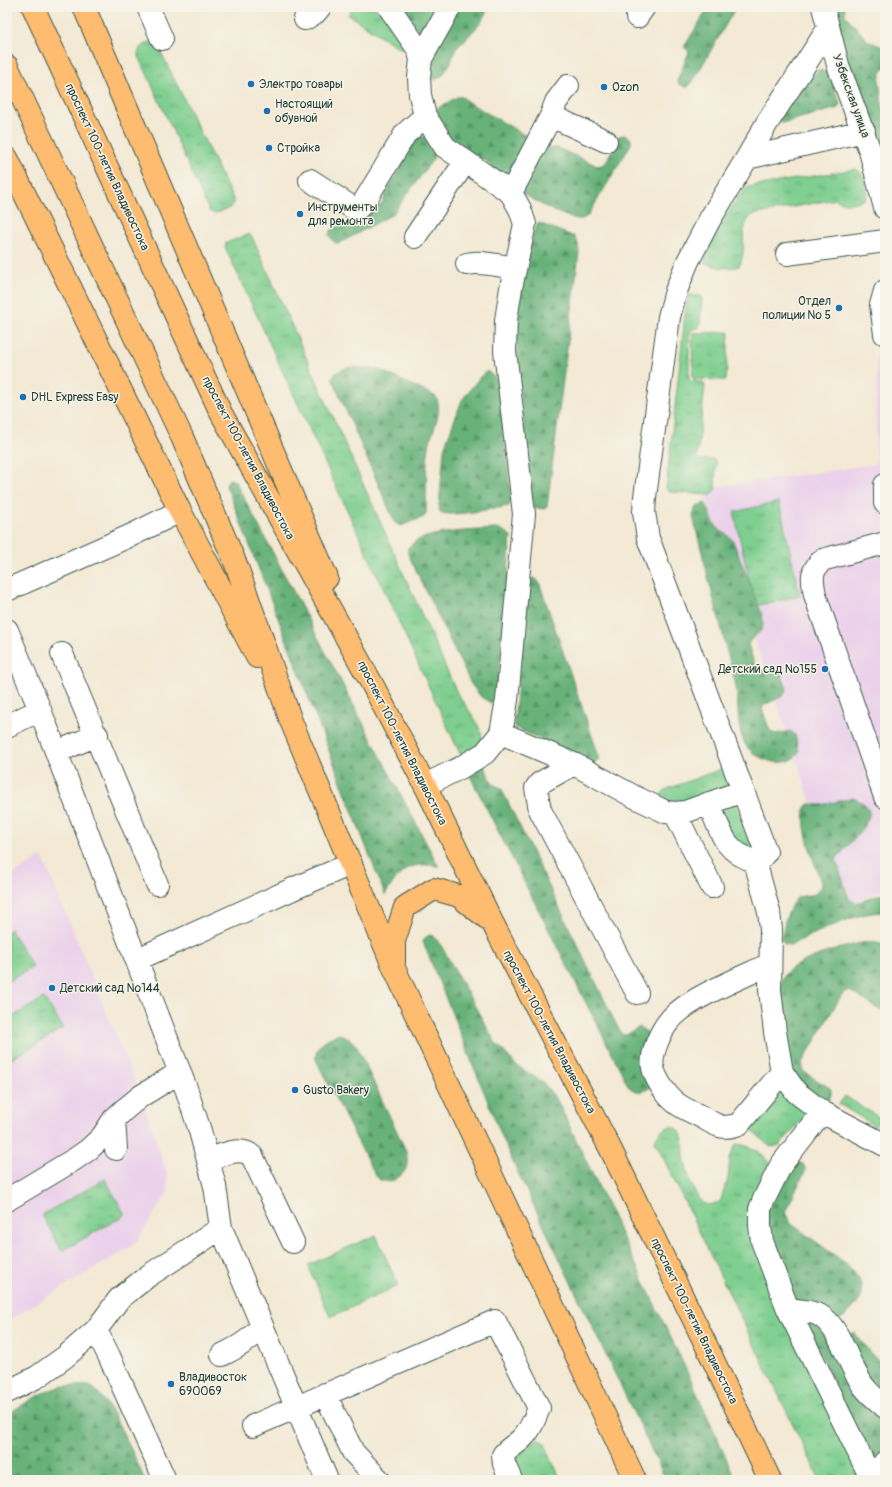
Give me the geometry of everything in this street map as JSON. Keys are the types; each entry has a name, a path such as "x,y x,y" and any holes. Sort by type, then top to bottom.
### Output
{"highway":[{"name":"проспект 100-летия Владивостока","path":"33,7 221,413 371,682 425,785 492,922 610,1148 770,1480"},
{"path":"84,7 371,682"},
{"path":"7,66 182,437 237,567 291,721 352,864 394,968 635,1480"},
{"path":"7,158 180,511 291,721"},
{"path":"394,968 394,941 405,907 434,889 459,896 492,922"}],"street":[{"path":"148,7 162,39"},
{"path":"389,7 418,49 421,59 419,78 420,94 425,116 445,147 511,193 520,209 525,224 515,267 506,320 505,351 524,514 507,700 501,733 485,753 460,768 425,785"},
{"path":"421,59 450,7"},
{"name":"Узбекская улица","path":"823,7 838,65 864,131 885,208"},
{"path":"755,862 766,852 648,538 644,512 645,497 670,318 676,291 687,263 710,219 747,158 766,123 828,29"},
{"path":"511,193 551,116 556,102 568,86"},
{"path":"310,180 356,210 364,202 406,134 425,116"},
{"path":"551,116 606,141"},
{"path":"747,158 864,131"},
{"path":"416,237 465,162"},
{"path":"787,254 885,241"},
{"path":"467,264 475,262 504,267 515,267"},
{"path":"885,291 881,306 885,334"},
{"path":"885,485 885,502"},
{"path":"7,590 134,534 180,511"},
{"path":"885,543 822,560 815,568 811,577 815,595 885,797"},
{"path":"7,630 57,752 138,959 180,1072 200,1131 215,1186 221,1228 327,1480"},
{"path":"62,654 97,735 157,884"},
{"path":"7,726 40,710"},
{"path":"501,733 574,764 654,807 675,813 685,812 743,791"},
{"path":"57,752 97,735"},
{"path":"574,764 540,783 536,788 538,803 540,810 637,993"},
{"path":"709,803 726,842 732,851 755,862"},
{"path":"675,813 712,887"},
{"path":"755,862 769,912 771,930 770,997 782,1072 796,1092 822,1112 885,1145"},
{"path":"138,959 252,907 352,864"},
{"path":"770,964 710,993 684,1008 670,1020 660,1034 655,1051 653,1066 664,1090 675,1102 688,1111 719,1127 731,1127 739,1124 782,1072"},
{"path":"7,1200 75,1160 102,1137 114,1119 141,1096 180,1072"},
{"path":"822,1112 781,1165 764,1199 760,1209 762,1241 788,1309 875,1472"},
{"path":"114,1119 116,1149"},
{"path":"208,1160 240,1150 248,1152 252,1156 293,1242"},
{"path":"7,1392 37,1377 65,1358 96,1330 119,1299 148,1276 221,1228"},
{"path":"788,1309 817,1314 828,1321 865,1389 885,1407"},
{"path":"253,1426 495,1321 539,1408 525,1436 516,1444 508,1448 503,1455 504,1464 511,1480"},
{"path":"222,1355 250,1339 262,1326"},
{"path":"96,1330 164,1480"},
{"path":"109,1356 135,1374"},
{"path":"325,1394 353,1452 379,1480"}],"shaded area":[{"name":"Детский сад №155","path":"885,353 885,889 850,904 825,841 705,498 710,488 876,464 877,354"},
{"name":"Детский сад №144","path":"42,856 141,1096 167,1173 168,1192 135,1244 7,1321 7,879"}],"green space":[{"path":"353,7 373,7 394,20 404,41 401,49 348,15"},
{"path":"396,7 441,7 424,37"},
{"path":"455,7 489,7 480,24 455,50 451,62 443,75 435,80 428,77 425,73"},
{"path":"709,7 736,7 692,83 687,88 680,85 677,81 689,52 684,47"},
{"path":"828,7 845,7 845,15 868,41 885,48 885,67 879,80 885,126 885,191"},
{"path":"151,41 158,46 234,201 231,207 215,214 209,211 138,54 140,48"},
{"path":"822,70 828,73 840,103 838,108 782,123 778,122 790,100 817,71"},
{"path":"457,97 462,97 468,102 547,148 558,148 598,166 605,164 619,136 625,135 631,139 631,144 589,214 583,219 574,218 550,209 512,187 493,174 491,166 485,160 476,156 446,136 435,111"},
{"path":"421,136 427,138 436,149 433,159 393,214 338,244 333,241 329,235 331,230 377,208 382,203 390,185 416,141"},
{"path":"856,169 864,178 867,191 865,199 854,203 843,203 836,199 752,215 747,221 743,234 743,253 739,266 731,268 721,267 704,262 711,243 722,222 735,202 748,187"},
{"path":"539,223 575,237 578,243 579,253 547,507 544,509 533,507 518,374 516,322 519,292 535,227"},
{"path":"249,234 252,237 458,695 473,716 479,728 483,741 461,756 225,247 226,243"},
{"path":"689,295 701,296 702,299 700,326 692,329 689,334 689,379 692,382 703,382 705,386 697,457 700,460 713,459 716,462 715,490 711,495 669,492 666,489 687,297"},
{"path":"729,332 726,380 693,379 692,333"},
{"path":"354,367 382,371 435,396 438,402 438,415 430,441 428,455 426,513 424,517 401,526 395,523 332,378 342,370"},
{"path":"487,371 498,380 511,500 509,506 463,513 445,514 440,512 439,505 444,450 446,443 462,400 480,377"},
{"path":"229,479 235,481 439,867 422,865 408,868 395,880 385,895 226,485"},
{"path":"779,502 800,596 755,606 734,512"},
{"path":"705,503 716,526 733,541 762,614 763,626 760,632 748,644 755,666 759,670 774,668 781,673 787,689 783,696 764,705 762,709 770,731 775,734 791,731 795,735 799,752 794,758 788,761 772,762 763,759 749,750 742,737 739,723 736,687 693,516 696,506"},
{"path":"495,529 508,533 511,537 497,693 495,700 491,703 481,697 471,684 408,554 408,548 415,542 424,538 448,532"},
{"path":"532,578 539,582 600,759 593,764 516,728 514,724 528,580"},
{"path":"484,766 493,784 501,788 621,1034 626,1035 640,1027 647,1033 653,1085 644,1091 635,1091 629,1087 470,776 471,772"},
{"path":"726,767 735,785 676,807 661,798 661,794 665,790"},
{"path":"853,798 866,805 869,810 868,819 862,829 836,859 849,899 856,903 885,893 885,913 875,913 851,919 790,945 785,944 781,939 785,921 792,904 798,897 815,894 822,886 806,835 804,815 806,806 809,804 821,805"},
{"path":"735,801 754,844 749,848 744,848 733,842 722,806"},
{"path":"10,929 33,967 7,982 7,931"},
{"path":"429,935 433,936 439,942 495,1042 517,1066 543,1082 557,1100 693,1384 736,1480 666,1480 510,1156 423,942"},
{"path":"866,942 885,945 885,1014 854,993 849,991 844,992 841,996 802,1063 804,1072 830,1088 830,1097 825,1104 791,1077 781,991 783,977 786,973 802,962 847,946"},
{"path":"44,998 63,1028 7,1062 7,1020"},
{"path":"340,1034 349,1038 356,1045 406,1151 407,1167 403,1173 390,1182 380,1180 374,1173 316,1060 316,1053 320,1045 327,1039"},
{"path":"779,1085 805,1110 806,1115 780,1145 773,1147 769,1146 750,1128"},
{"path":"845,1096 880,1118 875,1126 839,1104"},
{"path":"671,1126 675,1127 681,1134 688,1175 697,1196 707,1205 720,1202 728,1179 730,1158 736,1144 755,1150 764,1156 770,1163 752,1197 751,1209 865,1480 820,1480 655,1141 661,1131"},
{"path":"798,1162 803,1164 806,1170 785,1212 790,1223 844,1262 859,1279 862,1287 860,1300 846,1316 839,1319 794,1303 768,1243 767,1212 789,1169"},
{"path":"105,1179 125,1215 62,1251 42,1215"},
{"path":"376,1235 398,1286 330,1317 308,1265"},
{"path":"804,1319 813,1319 885,1414 885,1452 871,1464"},
{"path":"854,1332 873,1356 878,1360 885,1359 885,1400 872,1388 847,1340 850,1334"},
{"path":"64,1386 89,1386 104,1400 128,1443 145,1480 7,1480 7,1414 41,1394"},
{"path":"538,1439 544,1442 561,1480 518,1480 513,1467 515,1456 526,1445"}],"place":[{"name":"Электро товары","path":"251,84"},
{"name":"Ozon","path":"604,87"},
{"name":"Настоящий обувной","path":"267,111"},
{"name":"Стройка","path":"269,148"},
{"name":"Инструменты для ремонта","path":"300,214"},
{"name":"Отдел полиции № 5","path":"839,308"},
{"name":"DHL Express Easy","path":"23,397"},
{"name":"Детский сад №155","path":"825,669"},
{"name":"Детский сад №144","path":"52,988"},
{"name":"Gusto Bakery","path":"295,1090"},
{"name":"Владивосток 690069","path":"171,1384"}]}
